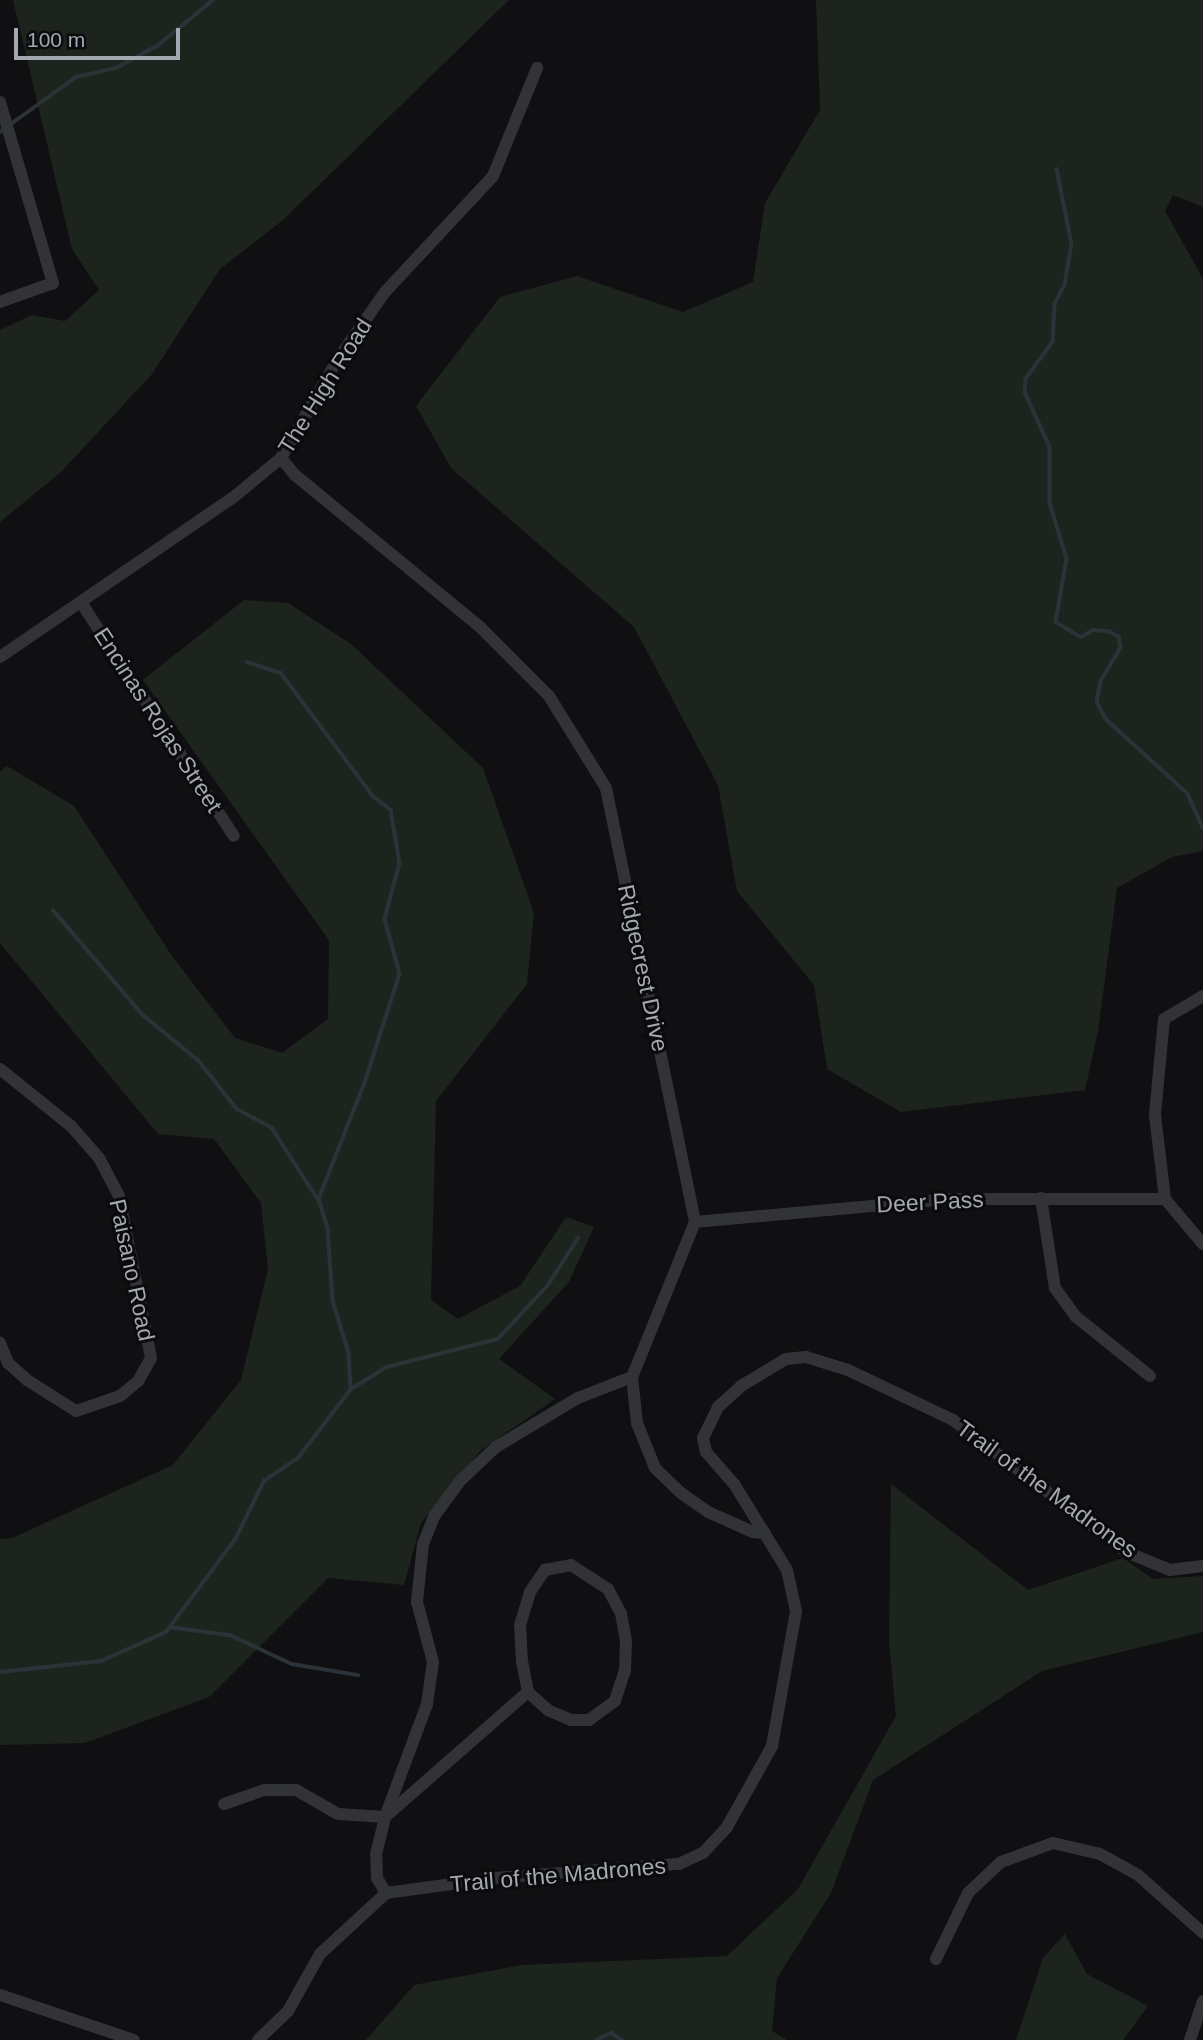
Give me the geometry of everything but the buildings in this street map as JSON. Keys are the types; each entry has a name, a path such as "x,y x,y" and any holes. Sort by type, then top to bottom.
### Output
{"street":[{"name":"The High Road","path":"0,657 82,604 235,496 281,458 385,292 493,176 537,68"},
{"path":"0,102 53,283 0,302"},
{"name":"Ridgecrest Drive","path":"281,458 296,475 472,620 549,696 606,788 695,1222"},
{"name":"Encinas Rojas Street","path":"82,604 234,836"},
{"path":"1203,996 1164,1019 1155,1115 1165,1199 1203,1244"},
{"name":"Paisano Road","path":"0,1069 71,1126 99,1158 118,1196 151,1358 138,1381 120,1396 76,1411 26,1380 8,1363 0,1343"},
{"path":"1041,1198 1055,1288 1075,1316 1150,1376"},
{"name":"Deer Pass","path":"695,1222 946,1199 1165,1199"},
{"path":"695,1222 632,1377 637,1423 655,1468 708,1512 753,1532 765,1532"},
{"name":"Trail of the Madrones","path":"386,1893 495,1878 667,1866 703,1853 747,1797 772,1746 781,1709 796,1611 787,1570 734,1484 706,1452 703,1438 718,1407 741,1386 786,1359 806,1357 848,1370 953,1420 1126,1552 1170,1570 1203,1566"},
{"path":"258,2040 288,2011 320,1954 386,1893 377,1878 376,1854 386,1817 427,1704 433,1662 417,1602 423,1544 435,1516 460,1481 496,1447 578,1398 632,1377"},
{"path":"571,1565 608,1589 621,1613 626,1641 619,1691 603,1712 589,1720 571,1720 548,1710 528,1692 520,1625 530,1592 545,1570 571,1565"},
{"path":"225,1804 264,1790 296,1790 338,1814 386,1817 528,1692"},
{"path":"936,1959 968,1893 1001,1862 1053,1843 1100,1854 1138,1875 1203,1933"},
{"path":"0,1995 134,2040"},
{"path":"1190,2040 1203,2001"}],"shaded area":[{"path":"13,0 509,0 283,220 220,269 152,374 61,472 0,522 0,330 32,315 65,321 99,290 72,249"},
{"path":"816,0 1203,0 1203,207 1173,195 1165,211 1203,279 1203,851 1172,857 1117,888 1098,1031 1085,1090 901,1112 827,1069 814,985 737,891 718,785 634,627 451,468 416,406 500,297 577,276 683,312 753,282 765,203 820,110"},
{"path":"244,600 288,603 351,644 483,768 534,913 527,984 436,1101 431,1300 458,1319 520,1286 566,1217 594,1227 569,1282 499,1359 555,1399 481,1450 421,1523 404,1585 328,1578 209,1697 85,1743 0,1745 0,1539 12,1538 173,1465 241,1380 268,1269 261,1203 214,1139 158,1134 0,943 0,771 7,766 74,806 172,956 235,1038 282,1053 328,1019 329,940 143,680"},
{"path":"891,1484 1028,1590 1123,1558 1153,1579 1203,1576 1203,1632 1042,1671 873,1780 831,1893 777,1978 772,2031 787,2040 366,2040 414,1985 522,1965 727,1956 798,1889 896,1716 889,1642"},
{"path":"1065,1934 1087,1974 1148,2006 1123,2040 1016,2040 1043,1958"}],"waterway":[{"path":"0,132 76,77 116,68 157,46 213,0"},
{"path":"1057,169 1072,244 1065,285 1055,304 1053,342 1026,379 1025,392 1050,447 1050,503 1067,559 1056,622 1081,637 1093,630 1109,631 1119,637 1121,648 1101,681 1097,702 1106,719 1188,794 1203,828"},
{"path":"247,662 281,673 373,796 391,810 400,863 385,919 400,974 365,1083 319,1199 328,1229 333,1301 349,1353 351,1389"},
{"path":"53,910 142,1014 199,1061 237,1109 272,1128 318,1199"},
{"path":"0,1672 101,1661 166,1632 236,1538 264,1481 298,1458 351,1389 387,1367 498,1339 548,1285 578,1238"},
{"path":"169,1627 230,1635 292,1664 358,1675"},
{"path":"596,2040 611,2033 622,2040"}]}
